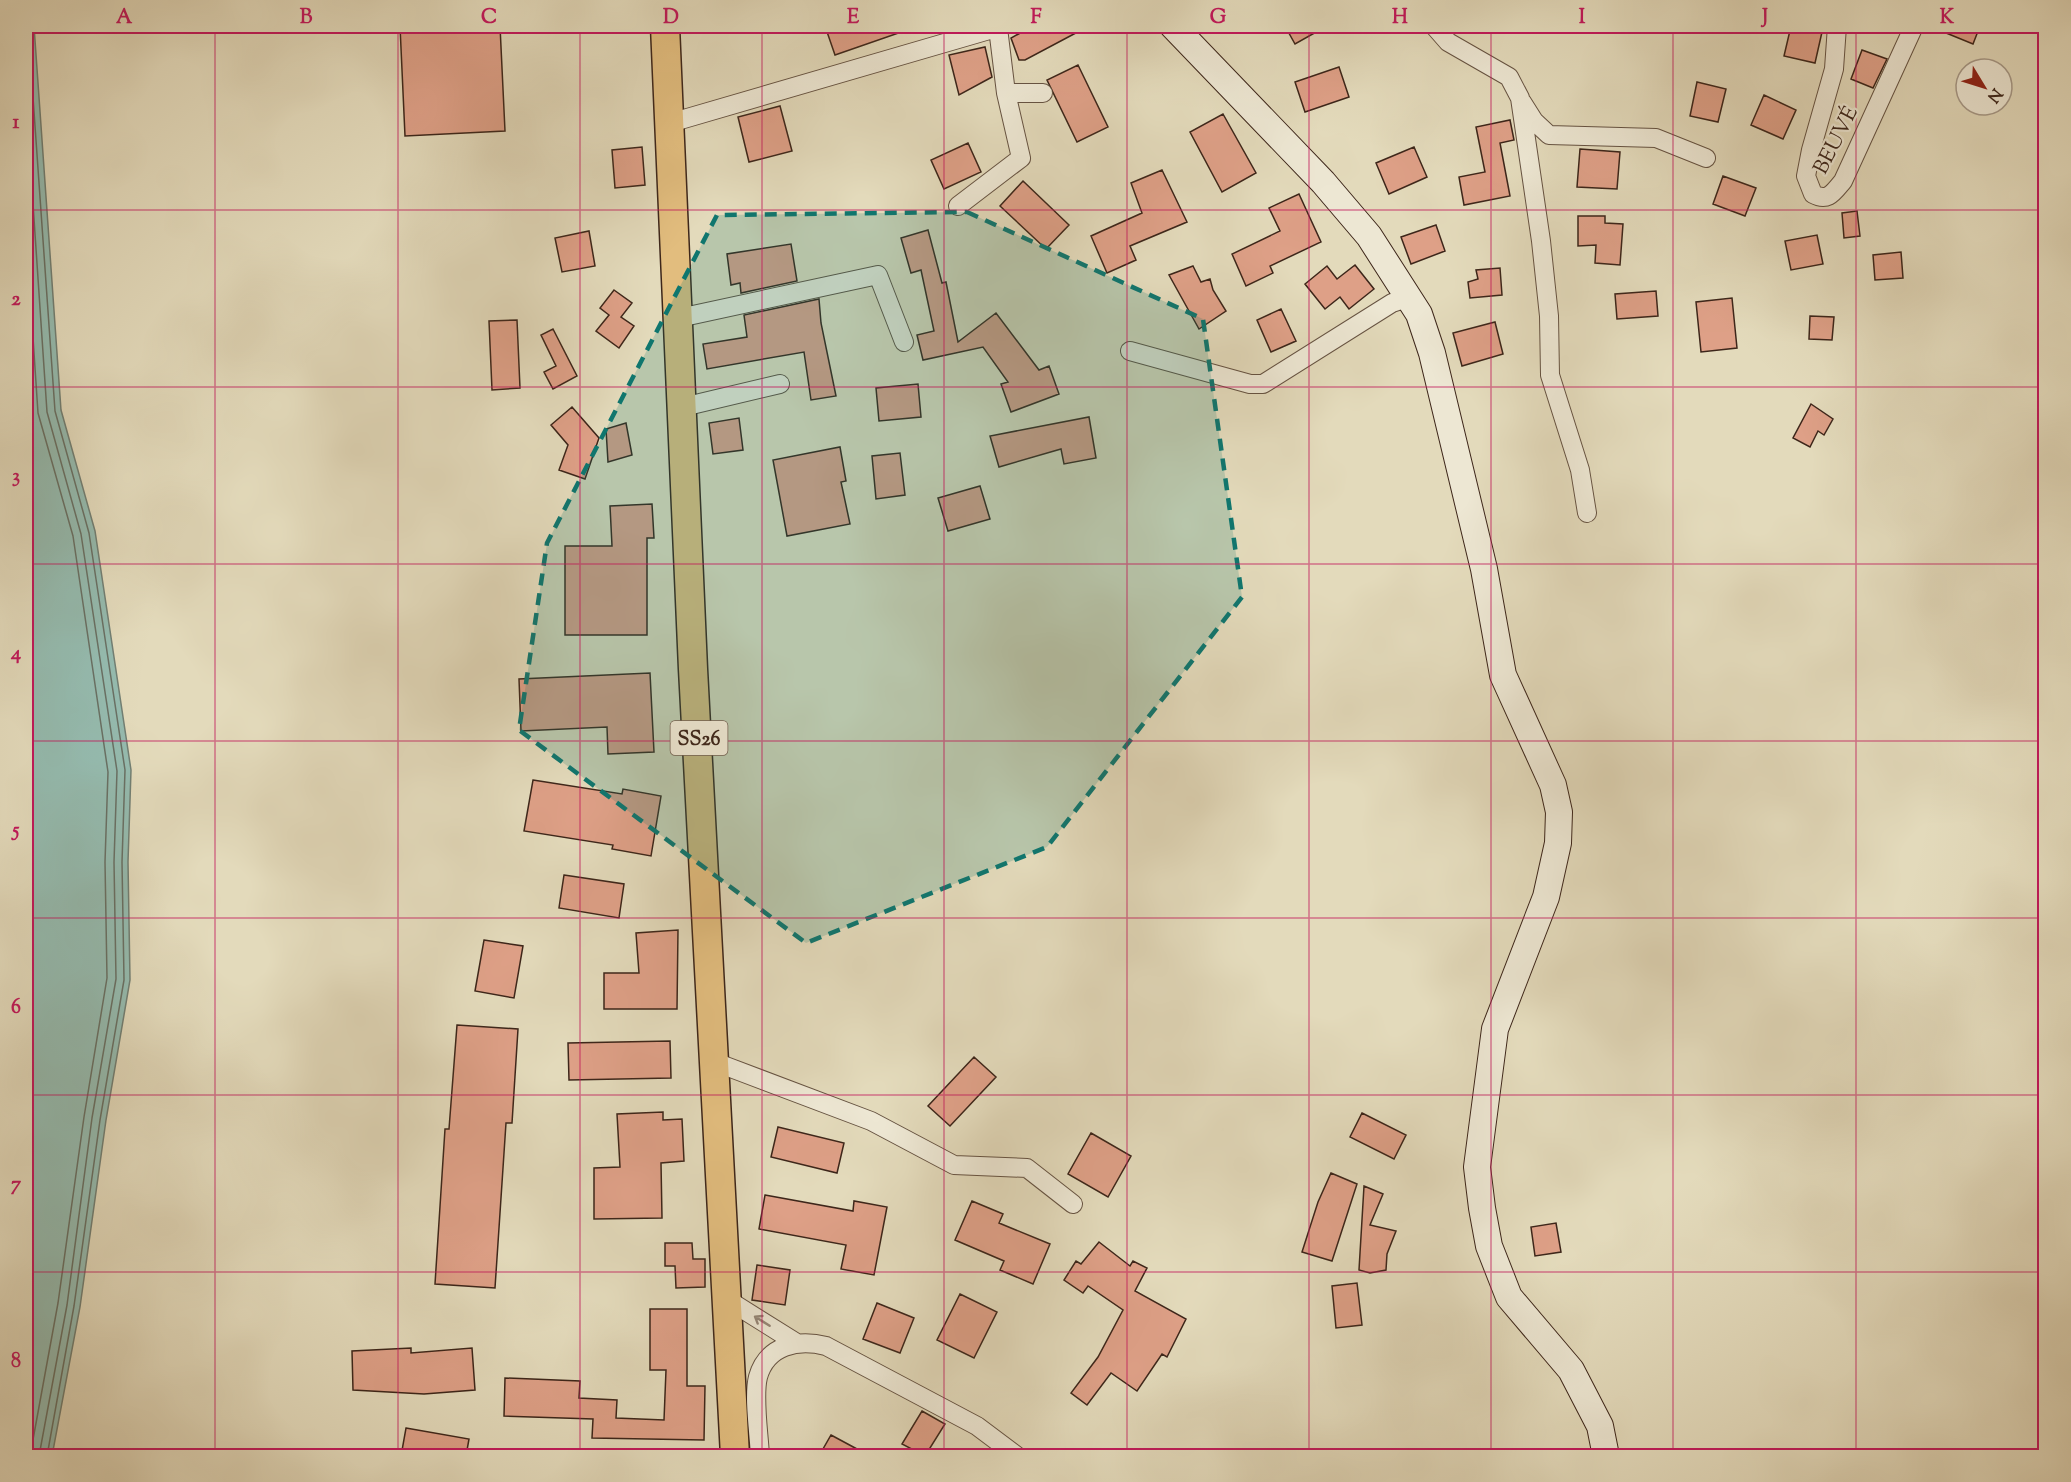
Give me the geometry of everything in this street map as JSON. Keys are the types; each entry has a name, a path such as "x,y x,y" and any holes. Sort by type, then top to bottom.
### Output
{"main road":[{"name":"SS26","path":"665,26 693,669 735,1456"}],"street":[{"path":"1173,26 1323,182 1369,236 1410,297 1419,314 1432,352 1485,568 1503,675 1553,785 1559,812 1558,843 1546,897 1495,1029 1477,1167 1482,1208 1489,1246 1509,1297 1571,1370 1600,1426 1606,1456"},
{"path":"1434,26 1448,42 1509,77 1534,121 1549,135 1656,138 1706,158"},
{"name":"BEUVÉ","path":"1837,26 1834,69 1806,176 1813,194 1821,198 1829,197 1843,181 1914,26"},
{"path":"670,123 1000,27 1006,93 1020,158 958,207"},
{"path":"1006,93 1043,93"},
{"path":"1520,98 1542,251 1549,316 1550,375 1580,470 1587,513"},
{"path":"679,318 878,274 904,342"},
{"path":"1130,351 1250,384 1263,384 1392,303 1410,297"},
{"path":"683,407 780,384"},
{"path":"715,1062 871,1121 954,1165 1027,1168 1073,1203"},
{"path":"728,1300 795,1342"},
{"path":"760,1456 758,1377 766,1361 782,1347 795,1342 808,1341 826,1346 977,1426 1017,1456"}],"highlighted area":[{"path":"967,212 1203,319 1242,597 1047,847 806,943 519,730 547,543 717,215"}],"water":[{"path":"26,26 34,26 61,410 95,531 131,770 128,862 130,980 106,1120 80,1307 52,1456 26,1456"}],"building":[{"path":"400,26 500,26 505,131 405,136"},
{"path":"825,26 913,26 913,28 835,55"},
{"path":"1033,26 1089,26 1025,60 1019,60 1011,38"},
{"path":"1285,26 1327,26 1295,44"},
{"path":"1791,26 1822,32 1815,63 1784,56"},
{"path":"1929,26 1980,26 1973,44"},
{"path":"985,47 992,77 959,95 949,55"},
{"path":"1862,50 1887,59 1873,88 1851,79"},
{"path":"1078,65 1108,127 1077,142 1047,80"},
{"path":"1339,67 1349,97 1305,112 1295,82"},
{"path":"1697,82 1726,89 1718,122 1690,116"},
{"path":"1764,95 1796,110 1783,139 1751,125"},
{"path":"780,106 792,151 749,162 738,117"},
{"path":"1223,114 1256,173 1222,192 1190,132"},
{"path":"1510,120 1514,140 1500,143 1510,196 1464,205 1459,177 1485,172 1476,127"},
{"path":"968,143 981,172 944,189 931,160"},
{"path":"642,147 645,185 615,188 612,150"},
{"path":"1414,147 1427,177 1389,194 1376,163"},
{"path":"1580,149 1620,152 1617,189 1577,187"},
{"path":"1162,170 1187,222 1130,246 1136,260 1107,273 1091,236 1142,213 1131,183"},
{"path":"1723,176 1756,188 1745,216 1713,204"},
{"path":"1023,181 1069,225 1046,249 1000,206"},
{"path":"1299,194 1321,242 1270,266 1273,273 1246,286 1232,254 1280,231 1269,208"},
{"path":"1857,211 1860,236 1844,238 1842,213"},
{"path":"1578,216 1605,216 1605,223 1623,224 1620,265 1595,263 1596,245 1578,246"},
{"path":"1436,225 1445,251 1411,264 1401,237"},
{"path":"928,230 942,283 946,282 958,342 996,313 1039,370 1049,366 1059,394 1011,412 1001,384 1008,382 983,347 923,360 917,335 934,331 921,270 911,273 901,238"},
{"path":"589,231 595,266 562,272 555,238"},
{"path":"1817,235 1823,264 1791,270 1785,241"},
{"path":"791,244 797,281 741,293 740,283 731,285 727,254"},
{"path":"1901,252 1903,278 1875,280 1873,255"},
{"path":"1355,265 1374,289 1349,309 1340,297 1325,309 1305,284 1327,266 1337,279"},
{"path":"1193,266 1201,282 1210,279 1213,290 1226,311 1199,329 1169,275"},
{"path":"1500,268 1502,295 1470,298 1468,282 1478,279 1476,270"},
{"path":"614,290 632,303 621,317 634,326 619,348 596,331 609,315 600,308"},
{"path":"1656,291 1658,316 1617,319 1615,294"},
{"path":"1732,298 1737,348 1701,352 1696,302"},
{"path":"819,299 821,323 836,396 811,400 804,352 707,369 703,344 747,337 744,315"},
{"path":"1281,309 1296,341 1271,352 1257,320"},
{"path":"1810,316 1834,317 1832,340 1809,339"},
{"path":"517,320 520,388 492,390 489,321"},
{"path":"1495,322 1503,354 1462,366 1453,333"},
{"path":"553,329 577,376 553,389 544,372 556,366 541,335"},
{"path":"918,384 921,417 879,421 876,388"},
{"path":"1811,404 1833,419 1824,435 1818,431 1810,447 1793,438"},
{"path":"572,407 599,438 585,479 559,470 568,445 551,425"},
{"path":"1089,417 1096,458 1064,464 1061,449 999,467 990,436"},
{"path":"739,418 743,450 713,454 709,423"},
{"path":"626,423 632,455 608,462 606,429"},
{"path":"840,447 846,481 841,482 850,524 787,536 773,460"},
{"path":"900,453 905,495 876,499 872,456"},
{"path":"980,486 990,519 948,531 938,498"},
{"path":"652,504 654,538 647,538 647,635 565,635 565,546 612,546 610,506"},
{"path":"650,673 654,752 608,754 607,727 521,731 519,679"},
{"path":"533,780 622,794 623,789 661,796 651,856 612,849 613,845 524,831"},
{"path":"564,875 624,884 619,918 559,908"},
{"path":"678,930 677,1009 604,1009 604,973 639,973 636,933"},
{"path":"484,940 523,946 514,998 475,991"},
{"path":"457,1025 518,1029 512,1123 506,1123 495,1288 435,1284 445,1129 449,1129"},
{"path":"670,1041 671,1078 569,1080 568,1043"},
{"path":"974,1057 996,1077 950,1126 928,1106"},
{"path":"663,1112 663,1120 682,1119 684,1161 661,1163 662,1218 594,1219 594,1168 620,1167 617,1114"},
{"path":"1362,1113 1406,1135 1394,1159 1350,1137"},
{"path":"778,1127 844,1143 837,1173 771,1157"},
{"path":"1091,1133 1131,1156 1108,1197 1068,1174"},
{"path":"1331,1173 1357,1184 1332,1261 1302,1252 1318,1202"},
{"path":"1364,1186 1383,1194 1370,1225 1396,1231 1387,1254 1386,1270 1370,1273 1359,1270"},
{"path":"765,1195 853,1211 854,1201 887,1207 874,1275 841,1269 846,1245 759,1229"},
{"path":"972,1201 1003,1214 999,1223 1050,1244 1033,1284 1000,1270 1004,1261 955,1240"},
{"path":"1556,1223 1561,1252 1535,1256 1531,1227"},
{"path":"1099,1242 1130,1266 1133,1261 1147,1268 1135,1291 1186,1319 1167,1357 1162,1354 1137,1391 1111,1373 1087,1405 1071,1393 1098,1357 1123,1310 1088,1286 1083,1293 1064,1280 1076,1261 1081,1264"},
{"path":"665,1243 692,1243 693,1259 705,1259 705,1287 676,1288 675,1266 665,1266"},
{"path":"757,1265 790,1270 785,1305 752,1300"},
{"path":"1357,1283 1362,1325 1336,1328 1332,1286"},
{"path":"960,1294 997,1312 974,1358 937,1340"},
{"path":"877,1303 914,1318 900,1353 863,1339"},
{"path":"650,1309 687,1309 687,1386 705,1386 704,1440 592,1438 593,1419 504,1416 505,1378 580,1381 579,1398 617,1400 616,1418 664,1420 666,1370 650,1370"},
{"path":"411,1348 411,1353 472,1348 475,1390 424,1394 353,1390 352,1351"},
{"path":"922,1411 945,1424 925,1456 902,1444"},
{"path":"406,1428 469,1439 466,1456 401,1456"},
{"path":"831,1435 870,1456 819,1456"}]}
